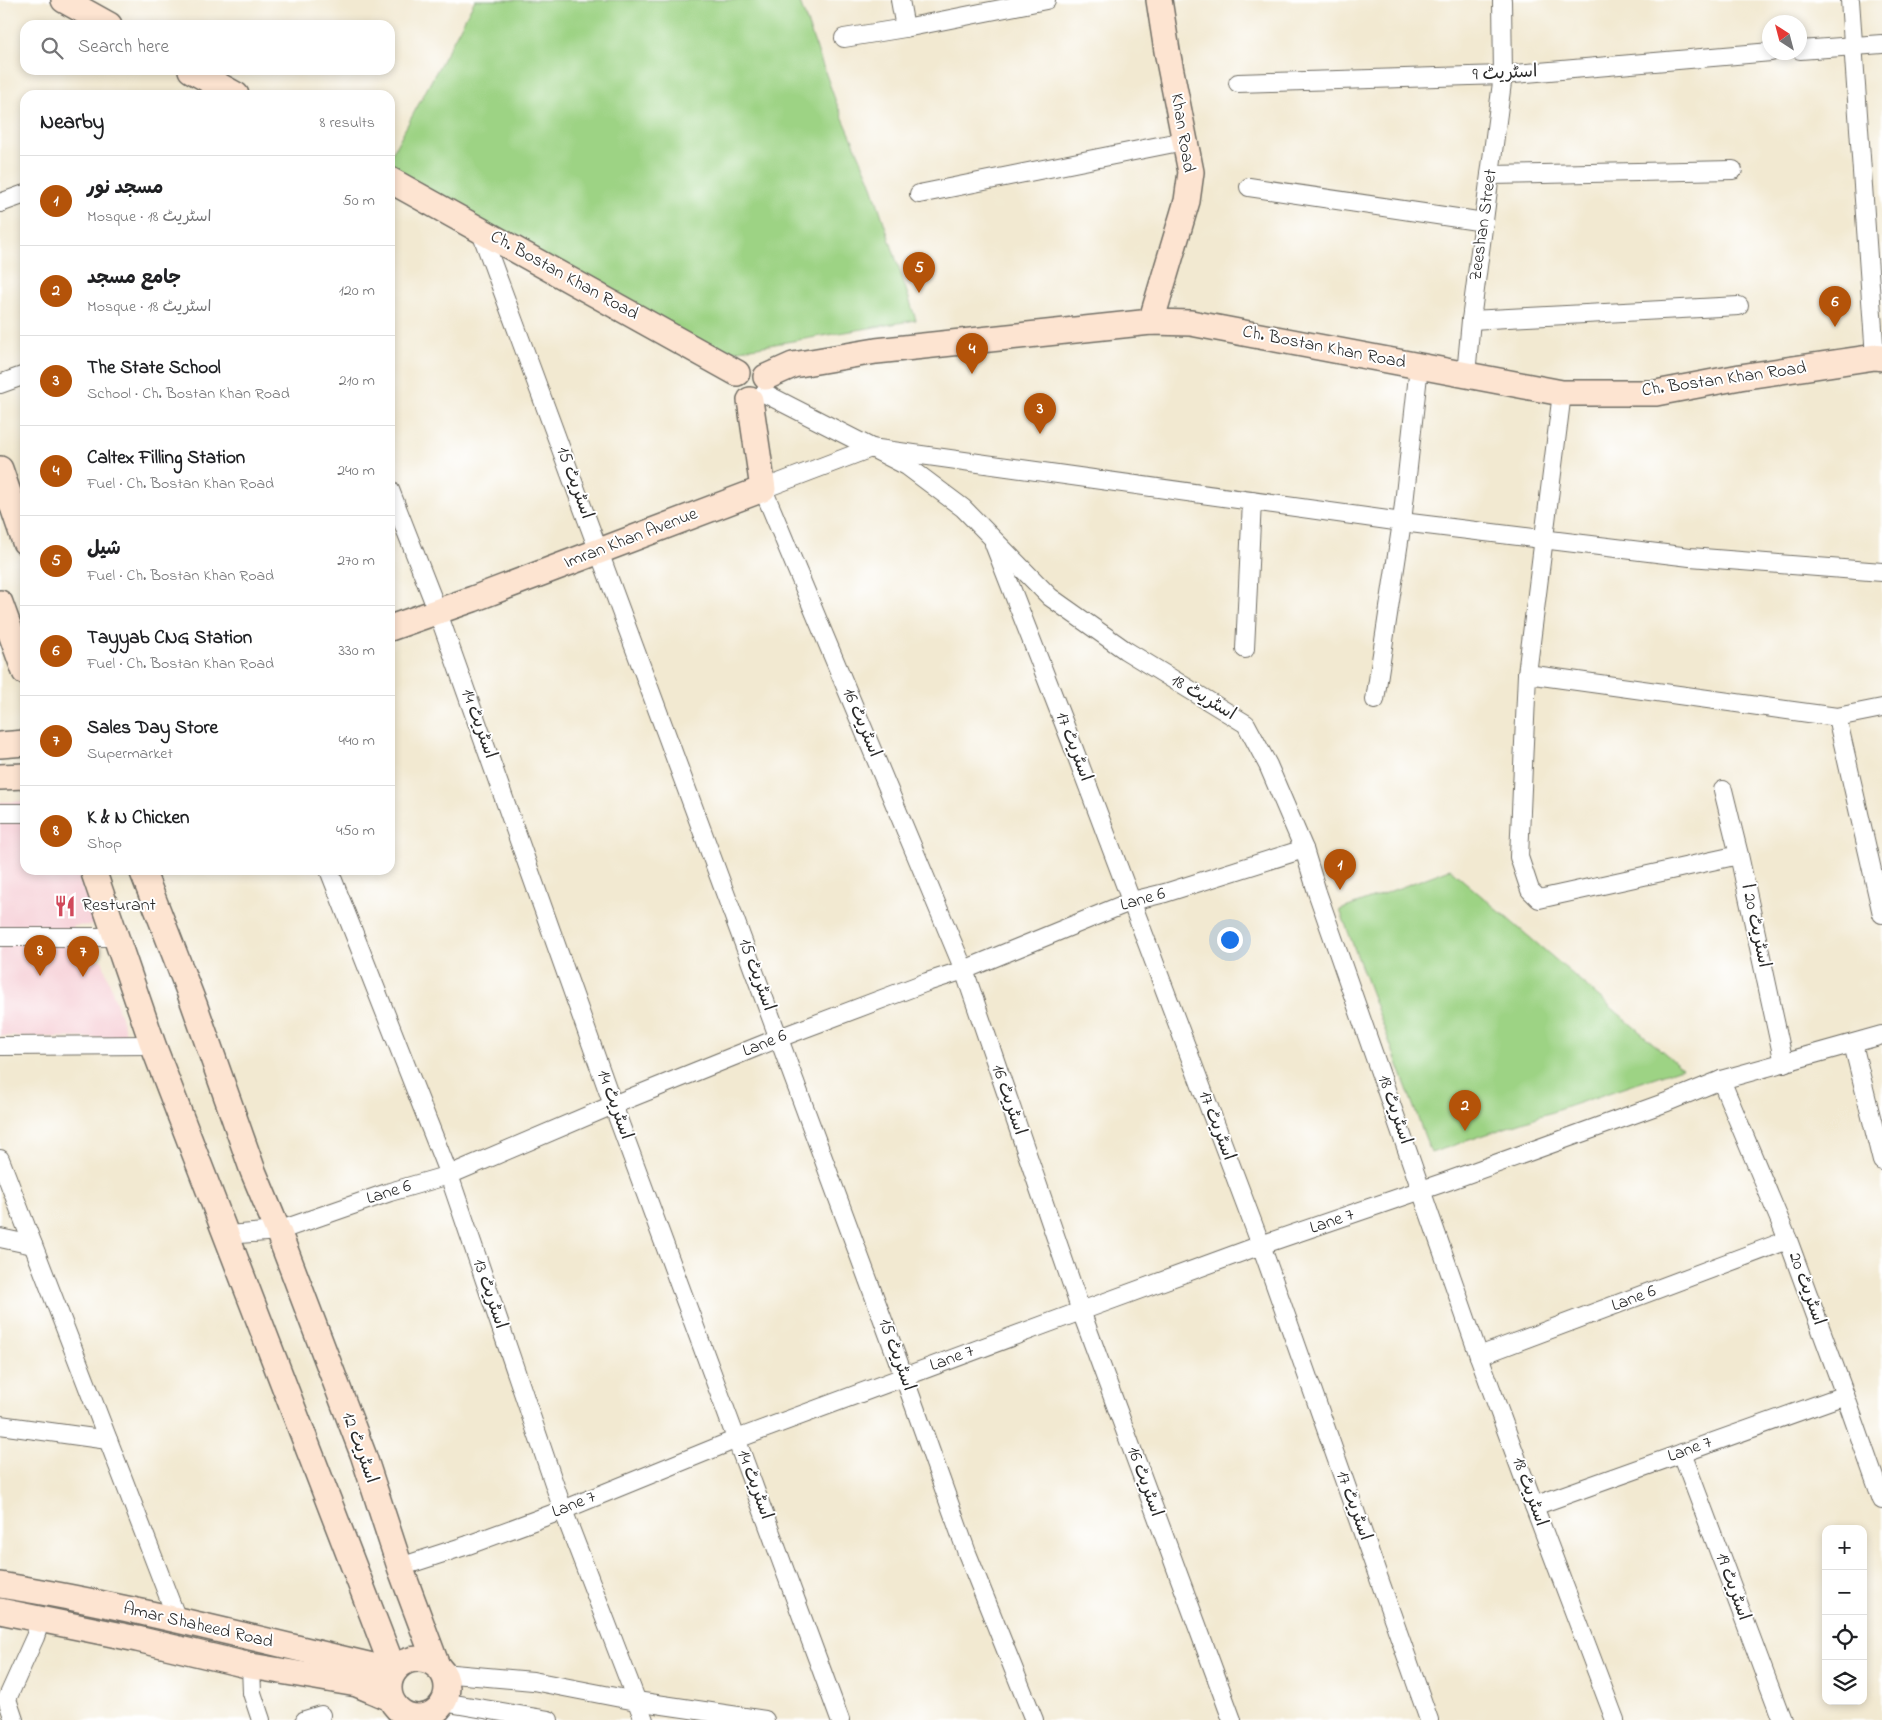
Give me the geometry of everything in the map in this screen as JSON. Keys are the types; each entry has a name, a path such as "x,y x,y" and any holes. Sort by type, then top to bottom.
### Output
{"main road":[{"path":"64,0 100,20"},
{"name":"Khan Road","path":"1151,322 1187,201 1190,172 1159,0"},
{"path":"200,75 225,90"},
{"name":"Ch. Bostan Khan Road","path":"395,183 738,373 735,376 734,387 740,397 760,390 793,365 876,351 1151,322 1191,323 1562,393 1656,392 1740,377 1878,358"},
{"path":"760,390 763,489"},
{"path":"0,469 20,527"},
{"name":"Imran Khan Avenue","path":"395,626 473,599 763,489"},
{"path":"0,603 20,658"},
{"path":"0,745 20,743"},
{"path":"0,777 20,776"},
{"path":"96,875 153,1045 394,1671"},
{"name":"اسٹریٹ 12","path":"144,875 194,1004 253,1171 278,1231 362,1454 400,1567 440,1669"},
{"name":"Amar Shaheed Road","path":"0,1585 177,1619 394,1671"},
{"path":"41,1619 50,1594"},
{"name":"Amar Shaheed Road","path":"0,1611 137,1639 251,1666 358,1684 390,1698"},
{"path":"418,1659 428,1661 440,1669 447,1683 447,1711 437,1710 428,1715 410,1718 401,1712 394,1706 390,1698 390,1679 394,1671 400,1664 418,1659"}],"street":[{"path":"900,0 905,28"},
{"path":"844,38 1046,0"},
{"name":"Zeeshan Street","path":"1466,375 1471,320 1503,75 1502,0"},
{"path":"1850,0 1878,358"},
{"path":"1807,49 1882,44"},
{"name":"اسٹریٹ 9","path":"1238,83 1503,75 1762,53"},
{"path":"919,194 1184,141"},
{"path":"1490,175 1733,170"},
{"path":"1248,187 1484,222"},
{"path":"0,203 20,196"},
{"name":"اسٹریٹ 15","path":"480,230 904,1377 967,1553 1034,1720"},
{"path":"1471,320 1739,306"},
{"path":"1375,700 1402,522 1419,366"},
{"path":"0,384 20,377"},
{"name":"اسٹریٹ 18","path":"760,390 907,466 962,508 1050,597 1125,650 1246,724 1268,765 1304,849 1317,892 1479,1356 1615,1720"},
{"path":"1562,393 1527,674 1519,858 1530,890 1539,899 1739,855"},
{"path":"871,448 1402,522 1690,557 1882,572"},
{"name":"Imran Khan Avenue","path":"763,489 871,448"},
{"name":"اسٹریٹ 16","path":"763,489 964,970 1081,1311 1232,1720"},
{"path":"1245,649 1252,501"},
{"name":"اسٹریٹ 14","path":"395,503 437,610 613,1105 840,1720"},
{"name":"اسٹریٹ 17","path":"990,535 1132,901 1260,1246 1429,1720"},
{"path":"1527,674 1837,717 1882,708"},
{"path":"1837,717 1882,914"},
{"name":"اسٹریٹ 20 ا","path":"1723,790 1784,1063"},
{"path":"0,813 20,813"},
{"name":"Lane 6","path":"227,1235 278,1231 390,1192 449,1175 613,1105 779,1038 927,982 964,970 1132,901 1165,894 1304,849"},
{"name":"اسٹریٹ 13","path":"331,875 449,1175 562,1510 644,1720"},
{"path":"0,937 116,938"},
{"name":"Lane 7","path":"400,1567 468,1545 562,1510 737,1439 1081,1311 1667,1102 1721,1080 1882,1035"},
{"path":"1853,1044 1882,1161"},
{"path":"0,1046 153,1045"},
{"name":"اسٹریٹ 20","path":"1721,1080 1788,1240 1882,1500"},
{"path":"0,1159 177,1619"},
{"path":"0,1238 33,1245"},
{"name":"Lane 6","path":"1479,1356 1788,1240"},
{"name":"Lane 7","path":"1534,1506 1845,1395"},
{"path":"0,1425 108,1440"},
{"name":"اسٹریٹ 19","path":"1682,1453 1782,1720"},
{"path":"14,1720 4,1700 35,1637 41,1619"},
{"path":"251,1666 252,1693 261,1720"},
{"path":"440,1669 533,1681 636,1702 765,1720"},
{"path":"447,1711 548,1720"}],"shaded area":[{"path":"20,801 20,875 78,875 99,925 73,926 84,960 102,960 128,1039 0,1036 0,802"}],"green space":[{"path":"475,0 799,0 836,102 870,180 916,320 722,353 395,183 395,148"},
{"path":"1450,869 1682,1068 1431,1153 1340,910"}],"place":[{"name":"شیل","path":"919,293"},
{"name":"Tayyab CNG Station","path":"1835,327"},
{"name":"Caltex Filling Station","path":"972,374"},
{"name":"The State School","path":"1040,434"},
{"name":"مسجد نور","path":"1340,890"},
{"name":"Resturant","path":"65,906"},
{"name":"K & N Chicken","path":"40,976"},
{"name":"Sales Day Store","path":"83,977"},
{"name":"جامع مسجد","path":"1465,1131"}]}
